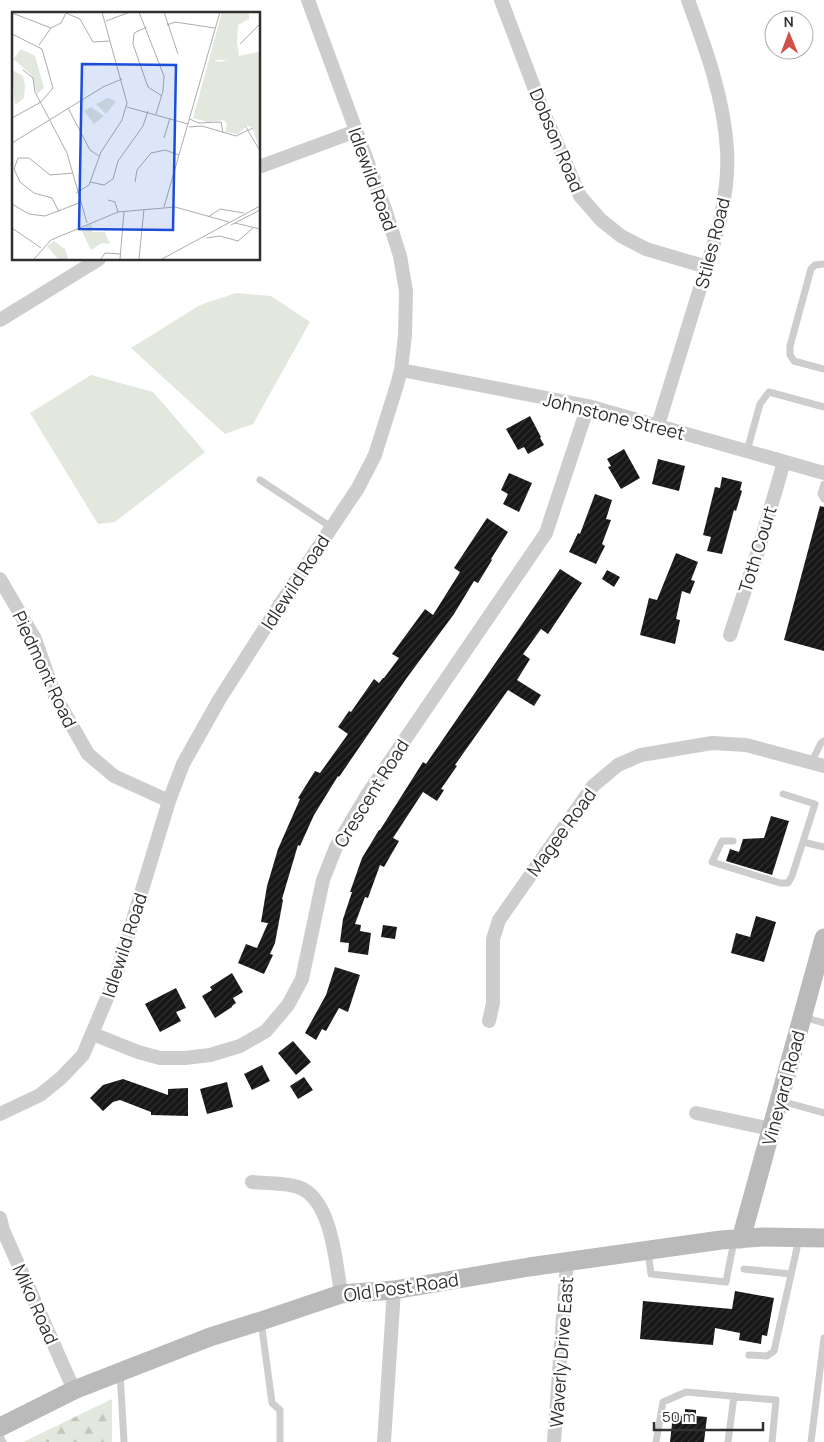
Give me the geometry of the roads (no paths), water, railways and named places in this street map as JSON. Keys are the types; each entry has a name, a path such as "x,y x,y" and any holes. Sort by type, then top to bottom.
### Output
{"street":[{"name":"Idlewild Road","path":"0,1114 40,1095 61,1078 84,1055 115,979 169,802 183,764 219,700 358,488 375,455 397,386 406,335 406,291 400,256 386,212 308,0"},
{"name":"Dobson Road","path":"501,0 543,111 580,196 601,220 621,236 646,249 707,267"},
{"name":"Stiles Road","path":"658,425 720,224 726,183 727,150 719,96 708,54 688,0"},
{"path":"260,167 356,131"},
{"path":"0,320 97,260"},
{"name":"Johnstone Street","path":"401,370 588,406 824,473"},
{"name":"Crescent Road","path":"93,1034 138,1052 160,1058 210,1055 240,1046 266,1031 288,1006 302,979 323,880 336,847 367,795 546,533 588,406"},
{"name":"Toth Court","path":"730,635 758,551 784,462"},
{"name":"Piedmont Road","path":"0,579 36,638 55,696 88,754 114,776 169,802"},
{"name":"Magee Road","path":"489,1022 493,1003 493,939 499,920 593,786 618,765 641,755 712,743 746,744 818,765"},
{"name":"Vineyard Road","path":"738,1239 779,1101 824,938"},
{"path":"696,1113 771,1129"},
{"path":"252,1182 297,1186 308,1192 316,1200 331,1234 341,1294"},
{"name":"Miko Road","path":"0,1218 3,1230 74,1390"},
{"name":"Old Post Road","path":"0,1427 74,1390 120,1372 210,1337 341,1294 394,1290 567,1262 738,1239 799,1236 824,1238"},
{"name":"Waverly Drive East","path":"554,1442 567,1262"},
{"path":"384,1442 394,1290"}],"lane":[{"path":"824,264 815,265 811,269 790,346 790,355 794,361 824,369"},
{"path":"747,451 760,404 769,392 824,407"},
{"path":"260,480 331,527"},
{"path":"824,484 821,494 824,499"},
{"path":"818,765 821,744 824,741"},
{"path":"734,841 722,841 712,862 780,883 788,883 792,876 815,804 783,794"},
{"path":"803,842 824,847"},
{"path":"802,1016 824,1023"},
{"path":"779,1101 824,1113"},
{"path":"749,1355 767,1356 774,1351 799,1236"},
{"path":"648,1250 651,1274 726,1282 738,1239"},
{"path":"744,1268 790,1274"},
{"path":"261,1321 272,1403 280,1410 280,1442"},
{"path":"811,1442 824,1338"},
{"path":"120,1372 124,1442"},
{"path":"656,1442 663,1402 686,1392 776,1400 772,1442"},
{"path":"728,1442 734,1396"},
{"path":"0,1436 3,1442"}]}
